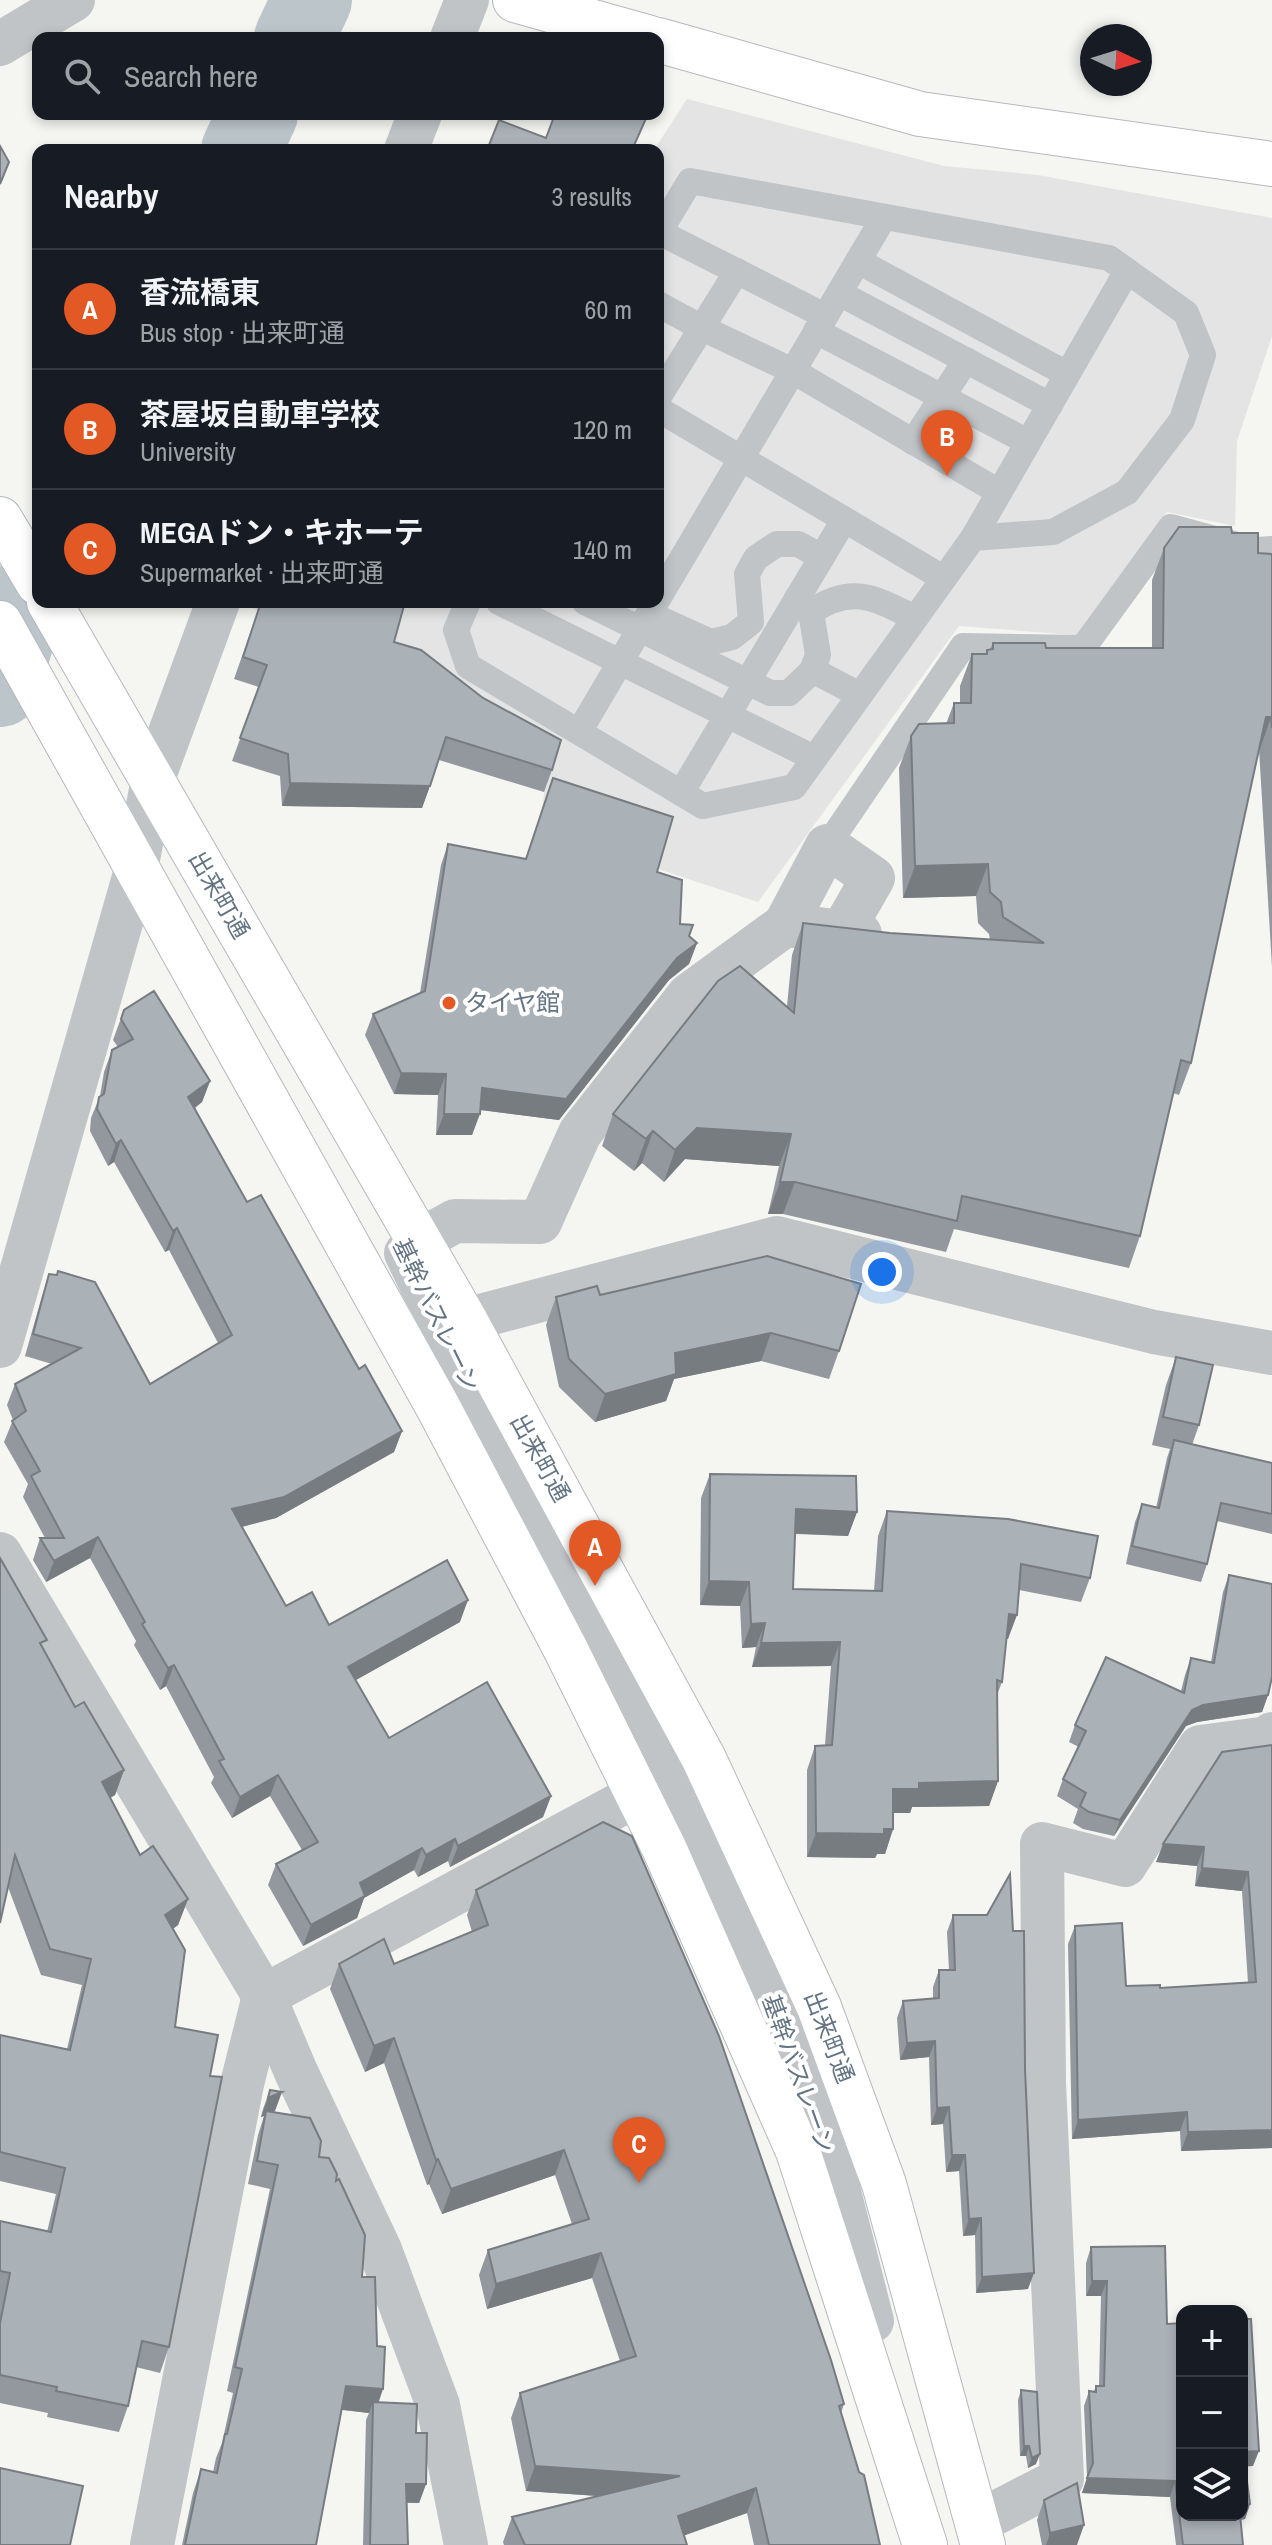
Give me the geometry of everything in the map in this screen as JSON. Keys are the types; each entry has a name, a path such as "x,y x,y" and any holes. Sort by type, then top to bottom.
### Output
{"main road":[{"path":"515,0 629,32"},
{"path":"664,42 920,114 1272,164"},
{"path":"0,519 32,573"},
{"name":"出来町通","path":"53,608 465,1320 672,1777 926,2545"},
{"name":"出来町通","path":"0,623 430,1394 565,1648 672,1777 745,1847 819,2007 884,2184 980,2534"}],"street":[{"path":"0,44 73,0"},
{"path":"454,32 467,0"},
{"path":"408,144 418,120"},
{"path":"0,1346 136,870 153,779 216,608"},
{"path":"419,1241 455,1221 540,1222 580,1133 689,995 785,925 827,846 873,878 842,932"},
{"path":"785,925 904,939"},
{"name":"基幹バスレーン","path":"313,1060 575,1602 672,1777"},
{"path":"465,1320 777,1238 1154,1332 1272,1353"},
{"path":"0,1554 264,1996 296,2072 380,2250 438,2405 466,2545"},
{"path":"980,2534 1062,2479 1044,2084 1042,1844 1125,1865 1200,1747 1268,1738 1272,1734"},
{"path":"152,2545 242,2084 264,1996 672,1777"}],"lane":[{"path":"664,225 690,181 1109,258 1186,313 1203,355 1182,420 1127,492 1053,532 973,538"},
{"path":"666,568 740,459 884,217"},
{"path":"664,235 737,271 942,397 1028,442"},
{"path":"858,261 1067,374"},
{"path":"664,388 737,271"},
{"path":"465,608 456,630 468,666 703,806 794,787 973,538 1127,271"},
{"path":"839,293 1050,405"},
{"path":"664,307 793,371 999,492"},
{"path":"913,442 966,360"},
{"path":"664,413 943,578"},
{"path":"681,793 774,637 804,605 822,557 844,520"},
{"path":"827,846 963,646 1083,648 1171,527 1256,550 1272,549"},
{"path":"751,622 747,574 756,558 777,544 798,544 822,557"},
{"path":"804,605 848,595 873,597 915,618"},
{"path":"650,611 747,682 770,693 789,693 812,670 818,655 804,605"},
{"path":"511,608 814,758"},
{"path":"628,608 650,611 711,642 732,637 751,622"},
{"path":"579,732 650,611"},
{"path":"751,622 774,637"},
{"path":"812,670 860,695"}],"shaded area":[{"path":"687,99 944,166 1038,175 1272,218 1272,336 1237,441 1235,526 1167,512 1087,636 959,626 758,902 540,830 545,785 377,643 253,609 664,608 664,144 658,144"}],"building":[{"path":"499,120 546,138 553,120 645,120 635,144 489,144"},
{"path":"0,146 9,162 0,184"},
{"path":"1179,527 1231,527 1232,533 1258,533 1258,553 1272,554 1272,728 1271,717 1266,717 1191,1063 1181,1060 1140,1236 962,1196 957,1221 795,1182 780,1182 791,1134 697,1128 675,1150 653,1131 646,1139 613,1114 718,981 740,966 794,1013 803,923 890,933 1044,943 1003,917 1001,902 990,892 988,864 915,866 911,736 919,724 954,723 954,703 971,703 972,654 987,654 987,650 993,649 993,643 1045,643 1046,648 1163,648 1164,548"},
{"path":"259,608 403,608 394,642 421,650 483,698 561,740 552,770 446,737 430,786 290,783 288,754 240,738 267,665 243,657"},
{"path":"553,778 673,817 657,872 682,880 680,924 693,925 689,936 697,943 677,958 566,1099 482,1088 480,1114 444,1114 446,1074 401,1073 373,1014 425,991 448,844 526,859"},
{"path":"154,991 210,1081 188,1097 247,1202 261,1195 359,1369 365,1365 402,1431 284,1497 232,1509 286,1606 312,1592 329,1625 447,1560 468,1600 348,1667 389,1738 487,1682 551,1796 458,1846 455,1839 426,1855 422,1848 360,1883 365,1896 311,1925 276,1864 318,1842 278,1775 240,1797 219,1761 224,1759 174,1665 168,1668 98,1537 54,1561 40,1538 64,1538 31,1476 40,1471 12,1421 26,1411 15,1384 81,1348 33,1334 49,1274 57,1275 58,1271 95,1282 150,1384 232,1335 177,1228 173,1231 121,1140 116,1144 97,1109 99,1097 104,1094 112,1050 133,1039 121,1019 124,1010"},
{"path":"767,1256 861,1284 839,1351 771,1333 675,1353 676,1374 605,1394 569,1359 556,1297 597,1286 600,1295"},
{"path":"1176,1357 1213,1365 1199,1425 1163,1417"},
{"path":"1174,1440 1272,1463 1272,1514 1221,1503 1207,1564 1132,1546 1142,1504 1159,1508"},
{"path":"710,1474 856,1476 857,1512 796,1509 793,1589 882,1591 887,1511 1008,1519 1098,1536 1090,1578 1021,1564 1017,1615 1009,1614 1002,1682 997,1680 998,1781 919,1783 919,1789 893,1789 893,1829 884,1829 884,1834 816,1833 815,1746 832,1745 840,1642 761,1643 765,1623 751,1624 749,1582 709,1581"},
{"path":"0,1558 47,1640 40,1643 75,1707 84,1702 124,1770 102,1782 140,1855 153,1846 188,1899 165,1915 185,1950 175,2027 218,2035 210,2076 222,2077 169,2347 142,2341 128,2406 0,2375 0,2323 10,2273 0,2271 0,2221 51,2232 65,2168 0,2152 0,2035 70,2050 91,1959 50,1949 15,1855 0,1923"},
{"path":"1229,1575 1272,1584 1272,1677 1268,1695 1203,1705 1192,1710 1120,1820 1089,1812 1080,1806 1086,1793 1063,1779 1086,1731 1075,1725 1106,1657 1184,1693 1191,1658 1214,1663"},
{"path":"1272,1745 1272,2130 1188,2132 1187,2112 1078,2120 1075,1926 1122,1923 1126,1986 1160,1985 1160,1988 1256,1982 1248,1872 1202,1868 1204,1847 1163,1844 1222,1752"},
{"path":"603,1822 632,1836 719,2036 831,2360 844,2404 839,2406 859,2472 864,2475 880,2545 769,2545 756,2488 678,2516 687,2545 525,2545 512,2517 680,2476 535,2466 520,2393 636,2356 601,2253 496,2284 488,2250 589,2219 564,2150 451,2189 436,2160 394,2038 374,2046 339,1964 384,1939 394,1964 488,1925 476,1890"},
{"path":"1010,1874 1013,1931 1024,1931 1025,2069 1034,2273 982,2277 981,2218 969,2219 965,2155 952,2155 949,2107 937,2108 935,2041 907,2043 903,2001 939,1998 939,1970 955,1970 953,1915 987,1915"},
{"path":"270,2090 282,2092 268,2098"},
{"path":"266,2111 310,2118 321,2141 319,2157 329,2158 337,2174 336,2181 339,2179 365,2235 362,2277 375,2277 377,2346 385,2347 383,2389 346,2386 316,2545 185,2545 201,2469 217,2473 242,2369 235,2367 278,2165 257,2161"},
{"path":"1165,2246 1167,2324 1176,2323 1176,2489 1175,2481 1087,2478 1093,2463 1089,2391 1096,2392 1096,2386 1104,2386 1107,2281 1092,2281 1091,2247"},
{"path":"1248,2319 1251,2319 1259,2451 1248,2452"},
{"path":"1021,2390 1037,2392 1040,2454 1032,2458 1029,2446 1024,2446"},
{"path":"373,2402 417,2404 416,2433 427,2433 426,2484 406,2484 408,2545 370,2545"},
{"path":"0,2468 83,2486 70,2545 0,2545"},
{"path":"1077,2483 1084,2525 1050,2533 1044,2500"},
{"path":"1180,2521 1241,2521 1243,2545 1183,2545"}],"waterway":[{"path":"297,32 312,0"},
{"path":"244,144 255,120"},
{"path":"0,687 21,616 32,593"}],"place":[{"name":"茶屋坂自動車学校","path":"947,476"},
{"name":"タイヤ館","path":"449,1003"},
{"name":"香流橋東","path":"595,1586"},
{"name":"MEGAドン・キホーテ","path":"639,2183"}]}
